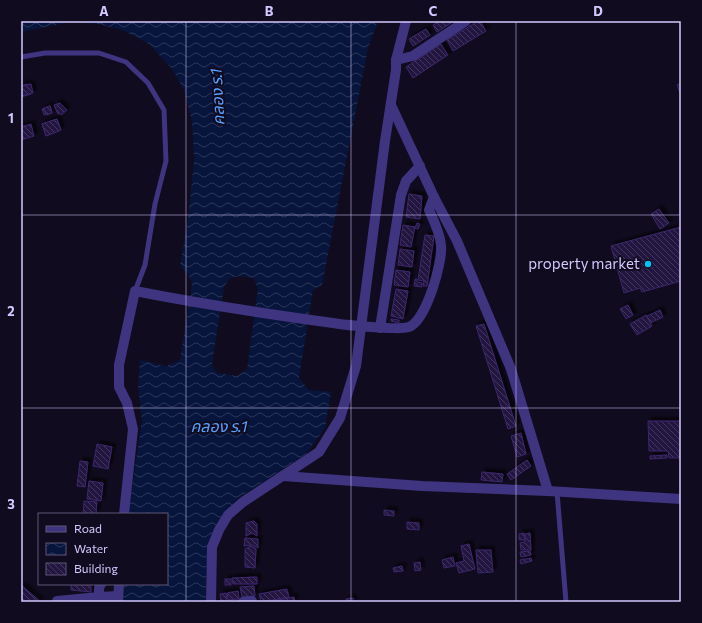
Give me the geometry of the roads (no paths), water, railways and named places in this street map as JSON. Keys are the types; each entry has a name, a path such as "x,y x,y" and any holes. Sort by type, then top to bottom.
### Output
{"street":[{"path":"210,602 212,547 219,530 228,515 243,502 319,452 340,418 356,366 385,140 396,70 396,60 406,21"},
{"path":"396,60 413,56 466,21"},
{"path":"391,105 434,196 457,240 511,369 552,491"},
{"path":"380,328 401,195 406,181 420,166"},
{"path":"124,513 133,429 127,404 119,388 119,365 135,291 185,301 361,327 410,327 418,321 430,297 441,247 440,238 429,210 434,196"},
{"path":"283,476 422,486 552,491 681,499"},
{"path":"99,597 100,585"},
{"path":"57,601 99,597 118,599 119,585"}],"lane":[{"path":"21,57 45,53 99,53 126,62 148,83 164,110 166,161 155,204 145,265 135,291"},
{"path":"552,491 566,602"},
{"path":"681,499 681,506"}],"water":[{"name":"คลอง ร.1","path":"21,21 378,21 368,48 322,285 313,290 299,378 309,390 331,392 325,428 306,454 237,499 221,518 208,543 206,602 123,602 124,585 168,585 168,513 128,513 142,421 138,386 140,360 166,366 180,360 192,284 188,274 180,266 188,219 194,160 192,121 184,90 172,69 149,44 122,30 98,24 70,22 21,32","holes":["240,276 253,278 258,288 247,369 237,376 217,373 212,364 224,287 230,278"]}],"place":[{"name":"property market","path":"648,264"}]}
